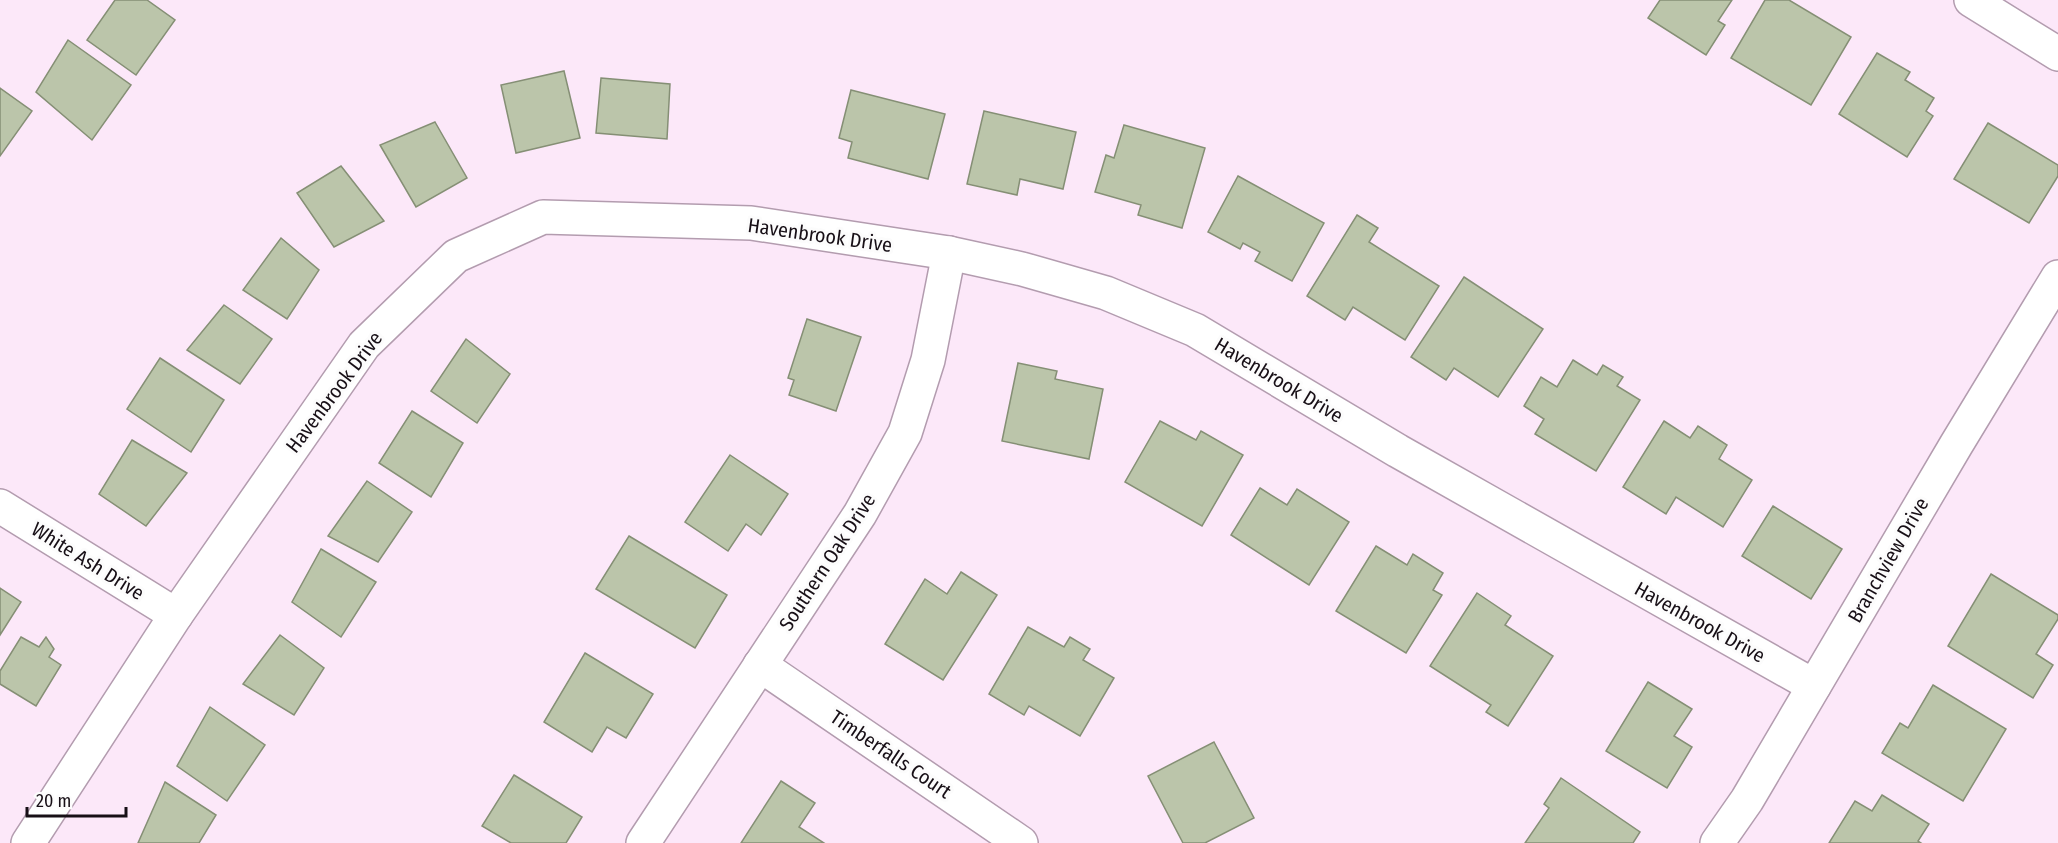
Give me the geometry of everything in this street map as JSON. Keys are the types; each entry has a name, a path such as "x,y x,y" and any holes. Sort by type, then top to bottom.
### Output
{"street":[{"path":"1971,0 2058,54"},
{"name":"Havenbrook Drive","path":"28,843 176,615 364,345 456,256 543,216 751,223 949,253 1022,269 1106,293 1195,330 1398,451 1814,686"},
{"name":"Southern Oak Drive","path":"643,843 860,514 905,433 928,360 949,253"},
{"name":"Branchview Drive","path":"1717,843 1747,800 1956,445 2058,278"},
{"name":"White Ash Drive","path":"0,506 176,615"},
{"name":"Timberfalls Court","path":"760,665 1022,843"}],"building":[{"path":"115,0 147,0 175,20 136,75 87,40"},
{"path":"1660,0 1732,0 1718,21 1725,25 1706,55 1648,18"},
{"path":"1765,0 1789,0 1851,37 1811,105 1731,58"},
{"path":"68,40 131,85 92,140 36,92"},
{"path":"1877,53 1910,72 1905,80 1934,98 1926,111 1933,116 1907,157 1839,114"},
{"path":"564,71 580,138 516,153 501,85"},
{"path":"601,78 670,84 667,139 596,133"},
{"path":"0,88 32,111 0,156"},
{"path":"851,90 945,114 928,179 848,158 852,142 839,138"},
{"path":"984,111 1076,132 1063,189 1020,179 1017,195 967,184"},
{"path":"435,122 467,178 416,207 380,145"},
{"path":"1988,123 2058,165 2058,176 2029,223 1954,179"},
{"path":"1124,125 1205,148 1182,228 1138,215 1141,205 1095,192 1106,155 1114,158"},
{"path":"341,166 384,221 334,247 297,193"},
{"path":"1238,176 1324,223 1292,281 1255,261 1260,252 1243,243 1240,249 1208,232"},
{"path":"1357,215 1378,228 1369,242 1439,286 1405,340 1353,307 1345,320 1307,296"},
{"path":"281,238 319,270 287,319 243,290"},
{"path":"1464,277 1543,329 1498,397 1454,368 1446,380 1411,357"},
{"path":"224,305 272,339 240,384 187,350"},
{"path":"807,319 861,337 836,411 789,395 794,380 788,378"},
{"path":"466,339 510,374 477,423 431,391"},
{"path":"160,358 224,400 191,452 127,409"},
{"path":"1573,360 1597,375 1603,365 1623,377 1617,386 1640,400 1596,471 1535,434 1544,419 1524,406 1541,377 1557,387"},
{"path":"1018,363 1057,371 1055,379 1103,389 1089,459 1002,441"},
{"path":"412,411 463,443 431,497 379,463"},
{"path":"1160,421 1196,440 1201,431 1243,455 1202,526 1125,482"},
{"path":"1664,421 1690,438 1698,426 1727,445 1719,459 1752,480 1723,527 1676,497 1666,514 1623,487"},
{"path":"132,440 187,473 146,526 99,494"},
{"path":"730,455 788,494 761,535 746,524 728,551 685,522"},
{"path":"367,481 412,512 378,562 328,536"},
{"path":"1260,488 1287,505 1297,489 1349,522 1309,585 1231,535"},
{"path":"1773,506 1842,549 1811,599 1742,556"},
{"path":"629,536 727,595 695,648 596,589"},
{"path":"1376,546 1407,565 1413,554 1443,573 1433,590 1442,595 1406,653 1336,611"},
{"path":"321,549 376,582 341,637 292,602"},
{"path":"961,572 997,595 943,680 885,644 925,579 947,594"},
{"path":"1991,574 2058,615 2058,619 2036,654 2053,665 2033,698 1948,646"},
{"path":"0,588 21,602 0,635"},
{"path":"1477,593 1511,616 1505,625 1553,656 1508,726 1486,712 1491,705 1430,666"},
{"path":"1028,627 1064,647 1070,637 1090,649 1083,660 1114,678 1080,736 1029,706 1024,715 989,694"},
{"path":"280,635 324,668 294,715 243,684"},
{"path":"21,637 39,647 46,637 54,649 49,657 61,665 36,706 0,684 0,671"},
{"path":"585,653 653,694 626,738 607,727 592,752 544,722"},
{"path":"1648,682 1692,709 1674,736 1692,747 1667,788 1606,751"},
{"path":"1933,685 2006,729 1963,801 1882,753 1900,723 1908,728"},
{"path":"210,707 265,745 227,801 177,766"},
{"path":"1214,742 1254,818 1205,843 1183,843 1148,776"},
{"path":"514,775 582,817 566,843 511,843 482,826"},
{"path":"1561,778 1640,832 1633,843 1525,843 1549,808 1544,804"},
{"path":"781,781 815,803 799,827 824,843 741,843"},
{"path":"165,782 216,815 199,843 138,843"},
{"path":"1882,795 1929,824 1918,841 1921,843 1829,843 1855,801 1872,811"}]}
